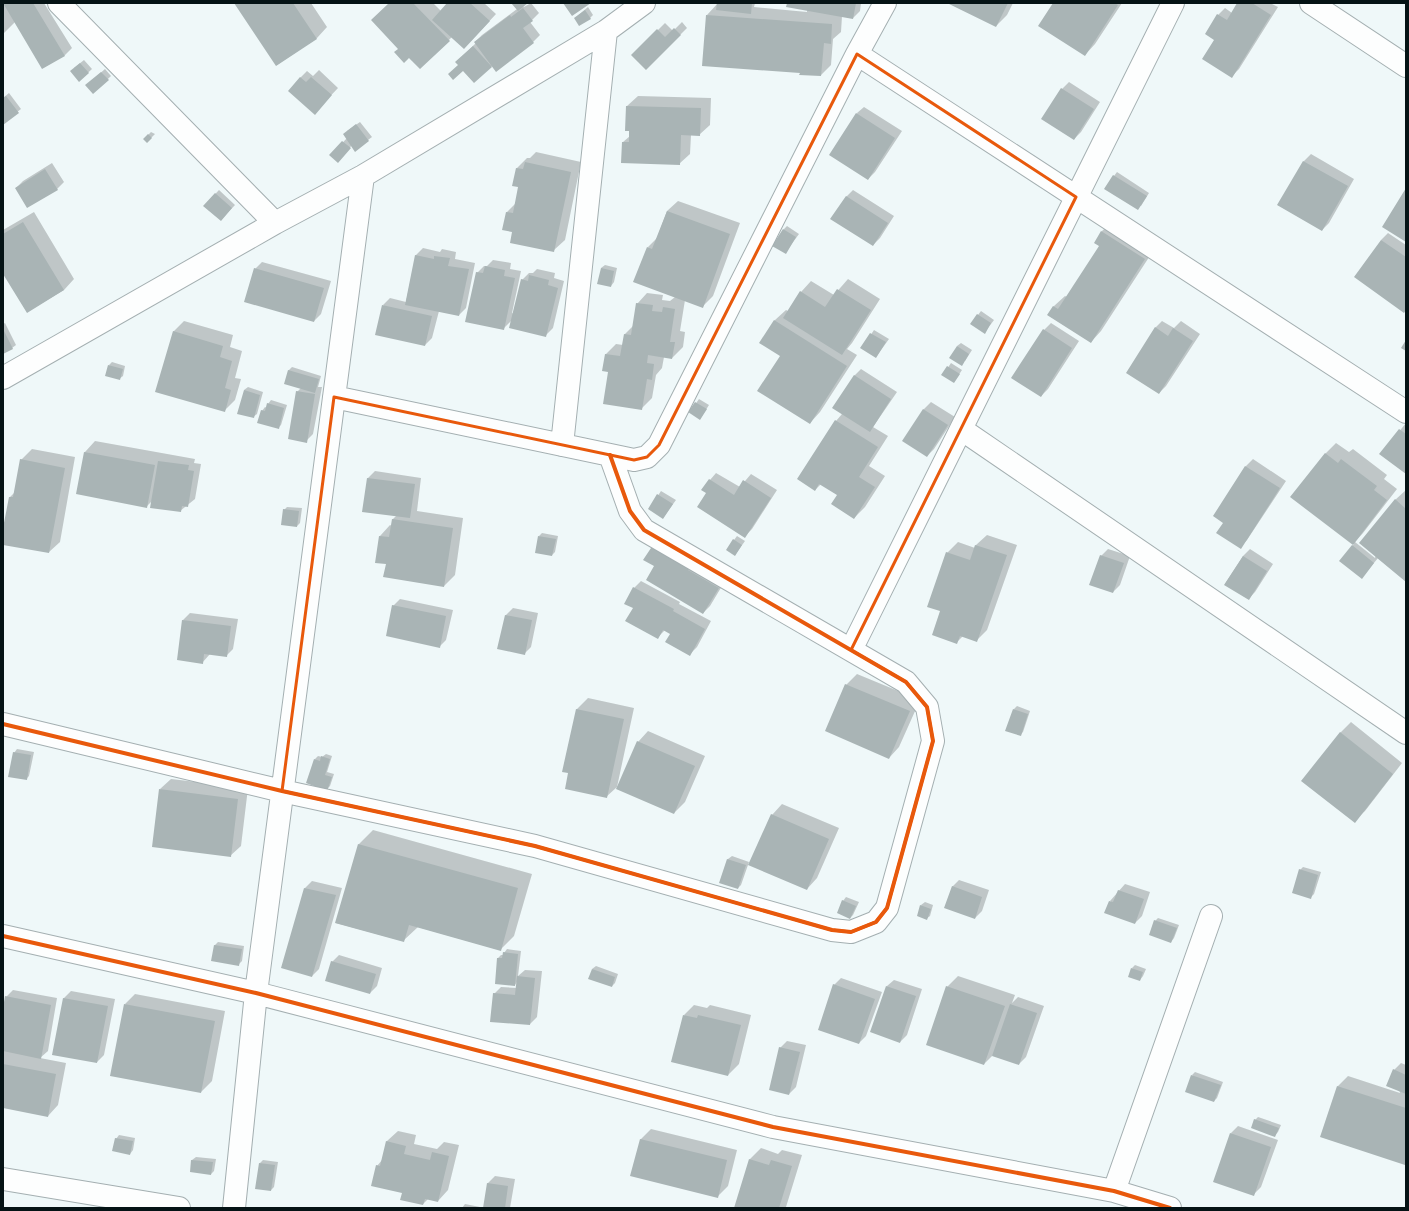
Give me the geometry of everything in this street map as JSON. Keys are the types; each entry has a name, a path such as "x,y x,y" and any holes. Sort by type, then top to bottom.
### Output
{"street":[{"path":"59,3 275,223"},
{"path":"3,378 275,223 363,176 606,31 644,3"},
{"path":"334,397 634,460 647,457 659,445 857,54 885,3"},
{"path":"851,650 1173,3"},
{"path":"1311,3 1406,66"},
{"path":"562,445 606,31"},
{"path":"857,54 1406,412"},
{"path":"234,1208 256,993 363,176"},
{"path":"961,429 1406,733"},
{"path":"3,724 282,791 535,846 832,930 851,932 876,922 887,908 933,741 927,707 906,682 644,530 630,511 610,455"},
{"path":"1114,1191 1211,916"},
{"path":"3,936 256,993 774,1127 1114,1191 1142,1204 1170,1208"},
{"path":"3,1179 179,1208"}],"highlighted area":[{"path":"857,54 1076,197 851,650 906,682 927,707 933,741 887,908 876,922 851,932 832,930 535,846 282,791 334,397 634,460 647,457 659,445"}],"building":[{"path":"3,3 33,3 65,56 42,69"},
{"path":"234,3 293,3 317,39 276,66"},
{"path":"389,3 413,3 450,41 420,69 409,58 404,63 394,52 398,49 371,20"},
{"path":"447,3 470,3 490,21 464,49 432,20"},
{"path":"511,3 528,3 518,11"},
{"path":"563,3 591,3 572,16"},
{"path":"717,3 752,3 751,14 716,10"},
{"path":"787,3 856,3 853,19 786,7"},
{"path":"947,3 1008,3 996,27"},
{"path":"1053,3 1115,3 1118,5 1085,56 1038,26"},
{"path":"1237,3 1252,3 1271,15 1232,78 1202,59 1214,40 1205,34 1217,14 1227,20"},
{"path":"523,8 533,21 523,28 534,43 496,72 474,42 510,15 511,17"},
{"path":"585,10 591,19 579,26 574,18"},
{"path":"706,15 832,24 831,44 824,43 821,76 799,75 800,73 702,66"},
{"path":"674,28 681,35 646,70 631,55 657,29 665,37"},
{"path":"473,46 492,67 474,83 463,71 453,80 448,74 458,65 455,62"},
{"path":"80,63 89,73 79,82 70,71"},
{"path":"101,72 109,80 93,94 85,85"},
{"path":"300,77 306,82 311,77 332,95 315,115 288,91"},
{"path":"1061,88 1094,109 1074,140 1041,119"},
{"path":"6,96 19,113 3,125 3,98"},
{"path":"626,106 701,108 700,136 681,135 680,165 621,163 622,142 629,142 629,131 625,131"},
{"path":"856,113 895,138 868,180 829,155"},
{"path":"356,124 369,141 355,152 343,134"},
{"path":"148,134 152,138 147,143 143,139"},
{"path":"342,141 351,148 338,163 329,155"},
{"path":"1303,161 1348,186 1322,231 1277,205"},
{"path":"525,162 571,172 554,252 510,243 512,232 502,230 506,212 513,213 518,187 512,186 516,168 523,169"},
{"path":"45,169 58,190 27,208 15,188"},
{"path":"1113,175 1147,196 1138,210 1104,189"},
{"path":"1406,188 1406,242 1382,227"},
{"path":"215,193 232,208 221,221 203,206"},
{"path":"846,196 888,223 873,246 830,219"},
{"path":"667,211 730,234 703,308 633,282 647,247 652,249"},
{"path":"23,222 64,290 27,313 3,274 3,234"},
{"path":"783,229 796,237 786,254 772,246"},
{"path":"1101,231 1145,259 1091,343 1047,315 1053,306 1058,309 1099,246 1094,243"},
{"path":"1381,240 1406,257 1406,310 1404,313 1354,277"},
{"path":"415,255 434,259 434,256 450,258 448,266 469,269 459,316 405,305"},
{"path":"485,266 505,270 504,276 515,278 504,330 465,322 476,272 483,273"},
{"path":"254,268 324,288 314,322 244,302"},
{"path":"601,268 614,271 611,287 597,284"},
{"path":"529,275 549,280 548,285 558,288 546,337 509,328 521,279 528,281"},
{"path":"837,289 871,310 842,355 783,318 800,291 825,307"},
{"path":"636,303 653,305 652,311 662,312 663,307 675,309 670,342 675,342 672,359 648,355 647,363 654,364 652,380 647,379 642,410 603,404 608,372 602,371 605,354 620,356 624,334 631,335"},
{"path":"382,305 432,316 425,346 375,335"},
{"path":"977,314 991,323 985,334 970,324"},
{"path":"774,320 847,366 810,424 757,391 780,356 759,343"},
{"path":"1155,327 1168,336 1173,328 1193,341 1159,394 1126,373"},
{"path":"3,329 13,349 3,354"},
{"path":"1043,329 1072,348 1041,397 1011,378"},
{"path":"173,331 223,346 220,357 232,361 225,388 231,390 225,412 155,392"},
{"path":"870,333 886,342 876,358 860,348"},
{"path":"1406,340 1406,351 1401,348"},
{"path":"957,346 969,354 962,366 949,358"},
{"path":"108,365 123,369 120,380 105,376"},
{"path":"947,366 960,374 954,383 941,375"},
{"path":"288,370 319,379 315,393 284,384"},
{"path":"854,375 891,399 870,432 832,408"},
{"path":"244,390 260,395 254,418 237,414"},
{"path":"296,391 315,394 307,443 288,439"},
{"path":"695,402 707,409 700,420 688,412"},
{"path":"267,403 284,408 279,429 257,423 261,410 265,411"},
{"path":"923,409 948,425 927,457 902,441"},
{"path":"835,420 878,447 859,477 875,487 854,519 831,504 837,495 819,484 815,491 797,479"},
{"path":"1399,429 1406,434 1406,474 1379,454"},
{"path":"84,452 155,465 147,508 76,494"},
{"path":"1325,453 1338,463 1341,459 1377,486 1374,490 1387,500 1353,545 1290,497"},
{"path":"20,459 65,468 49,553 3,545 3,528 9,497 13,497"},
{"path":"158,461 189,465 188,470 194,471 188,507 182,506 181,512 150,508"},
{"path":"1245,466 1280,488 1241,549 1216,533 1223,523 1213,516"},
{"path":"367,478 415,484 410,518 362,512"},
{"path":"709,479 734,495 743,480 771,498 745,538 697,507 706,493 701,490"},
{"path":"657,494 673,504 663,519 648,509"},
{"path":"1395,499 1406,509 1406,582 1359,543"},
{"path":"283,509 299,511 297,527 281,525"},
{"path":"392,519 453,528 444,587 383,577 386,564 375,563 379,536 389,537"},
{"path":"538,536 556,539 552,556 535,553"},
{"path":"733,539 742,545 735,556 726,550"},
{"path":"653,545 690,567 688,570 719,588 703,614 646,580 654,566 643,560"},
{"path":"975,545 1007,555 977,642 960,636 957,644 932,635 940,611 927,607 946,552 970,560"},
{"path":"1352,545 1374,563 1362,579 1339,561"},
{"path":"1100,555 1124,563 1113,593 1089,585"},
{"path":"1243,556 1267,571 1249,600 1224,585"},
{"path":"633,587 674,609 673,611 705,629 690,656 665,642 670,634 663,630 658,639 625,621 633,608 624,604"},
{"path":"392,605 446,616 440,648 386,636"},
{"path":"505,615 532,620 525,655 497,649"},
{"path":"182,620 231,626 227,657 204,654 203,664 177,660"},
{"path":"845,684 910,711 889,759 825,731"},
{"path":"576,709 624,719 607,798 565,789 568,773 562,772"},
{"path":"1013,709 1028,714 1021,736 1005,731"},
{"path":"1340,732 1393,774 1355,823 1301,781"},
{"path":"637,741 695,766 674,814 616,789"},
{"path":"13,752 31,755 27,780 8,777"},
{"path":"321,756 330,759 325,775 332,777 327,791 306,783 314,759 320,761"},
{"path":"159,789 238,799 231,857 152,847"},
{"path":"771,814 829,839 807,890 748,865"},
{"path":"358,844 518,888 501,951 409,925 404,942 335,923"},
{"path":"727,859 746,865 738,889 719,883"},
{"path":"1299,869 1318,875 1311,899 1292,893"},
{"path":"952,886 982,897 975,919 944,908"},
{"path":"304,888 336,895 312,977 281,968"},
{"path":"1118,890 1144,899 1135,924 1104,913 1109,901 1113,902"},
{"path":"842,900 856,906 850,919 837,913"},
{"path":"920,905 931,909 927,920 917,916"},
{"path":"1154,920 1177,928 1171,943 1149,935"},
{"path":"214,945 242,949 239,966 211,961"},
{"path":"503,952 518,954 515,986 495,984 497,958 502,958"},
{"path":"331,961 376,974 370,994 325,981"},
{"path":"1131,968 1143,972 1140,981 1128,977"},
{"path":"592,969 615,977 612,987 588,979"},
{"path":"517,976 535,978 530,1025 490,1022 493,993 515,995"},
{"path":"833,984 875,999 859,1044 818,1030"},
{"path":"886,986 916,996 900,1043 870,1032"},
{"path":"946,986 1005,1006 984,1065 926,1045"},
{"path":"5,996 51,1005 41,1059 3,1051 3,1008"},
{"path":"63,998 108,1006 97,1063 52,1055"},
{"path":"124,1004 215,1021 201,1093 110,1076"},
{"path":"1010,1004 1037,1013 1019,1065 992,1056"},
{"path":"683,1015 697,1018 698,1015 741,1025 728,1076 671,1062"},
{"path":"779,1047 800,1052 789,1095 769,1090"},
{"path":"3,1064 56,1074 48,1117 3,1108"},
{"path":"1393,1069 1406,1075 1406,1094 1386,1086"},
{"path":"1191,1075 1221,1085 1214,1102 1185,1092"},
{"path":"1337,1086 1406,1108 1405,1165 1320,1137"},
{"path":"1254,1119 1279,1128 1275,1137 1251,1128"},
{"path":"1230,1133 1271,1147 1254,1196 1213,1182"},
{"path":"115,1138 133,1141 130,1155 112,1151"},
{"path":"640,1139 727,1160 718,1198 630,1176"},
{"path":"386,1141 406,1146 404,1154 430,1160 432,1152 449,1156 438,1202 425,1199 423,1205 400,1200 402,1193 371,1186 376,1165 380,1166"},
{"path":"749,1159 769,1165 771,1160 792,1166 779,1208 734,1208"},
{"path":"191,1160 213,1162 211,1175 190,1172"},
{"path":"259,1163 275,1165 271,1191 255,1189"},
{"path":"487,1183 508,1186 505,1208 483,1208"}],"cycle path":[{"path":"3,724 282,791 535,846 832,930 851,932 876,922 887,908 933,741 927,707 906,682 644,530 630,511 610,455"},
{"path":"3,936 256,993 773,1127 1114,1191 1170,1208"}]}
